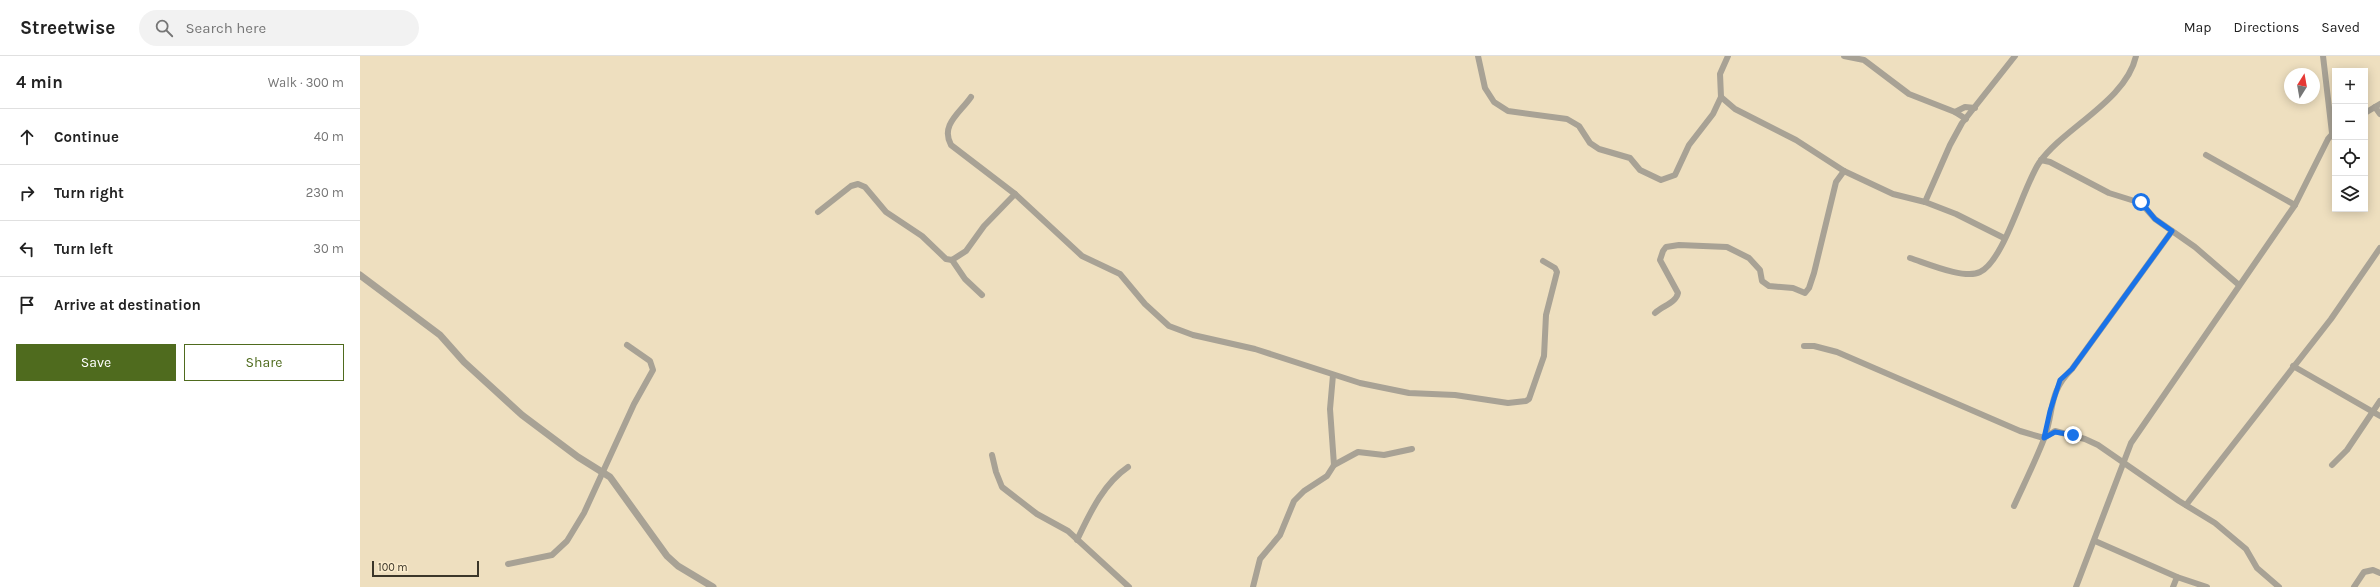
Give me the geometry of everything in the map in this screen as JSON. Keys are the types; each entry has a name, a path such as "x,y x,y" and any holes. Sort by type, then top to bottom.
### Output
{"street":[{"path":"1478,56 1485,88 1494,102 1508,111 1567,119 1579,126 1590,143 1599,149 1630,158 1640,170 1661,180 1675,174 1689,145 1714,114 1721,96 1720,74 1728,56"},
{"path":"1846,56 1869,63 1908,94 1955,112 1966,119"},
{"path":"1925,202 1950,145 1966,119 2015,56"},
{"path":"1910,258 1950,271 1968,274 1979,273 1988,267 2004,238 2041,160 2083,122 2120,85 2127,76 2136,56"},
{"path":"2323,56 2332,124"},
{"path":"1721,96 1735,109 1796,140 1844,171 1894,194 1925,202 2004,238"},
{"path":"970,97 947,127 946,136 951,145 972,162 984,168 1015,194 1082,256 1120,274 1145,304 1169,326 1193,334 1255,349 1360,384 1409,393 1455,395 1508,403 1526,401 1529,399 1544,356 1546,315 1557,272 1555,268 1543,261"},
{"path":"2368,111 2378,105 2380,114"},
{"path":"1955,112 1965,107 1975,108"},
{"path":"2076,587 2132,443 2295,205 2332,134"},
{"path":"2049,152 2050,162"},
{"path":"2206,155 2295,205"},
{"path":"2041,160 2050,162 2109,193 2141,202 2155,219 2239,285"},
{"path":"1655,313 1664,304 1676,299 1678,293 1660,260 1663,251 1671,246 1704,245 1727,247 1749,258 1760,270 1762,281 1769,286 1792,288 1805,293 1809,288 1814,273 1836,182 1844,171"},
{"path":"818,212 851,186 858,184 865,187 886,212 922,236 946,259 952,260 966,251 984,226 1015,194"},
{"path":"2014,506 2044,438 2050,411 2060,380 2072,369 2172,231"},
{"path":"2186,505 2331,319 2380,248"},
{"path":"952,260 965,279 982,295"},
{"path":"360,275 440,335 464,362 522,415 578,457 602,470 610,477 668,556 678,566 713,587"},
{"path":"508,564 552,555 573,532 634,404 654,370 650,361 627,345"},
{"path":"1804,346 1814,346 1837,352 1952,400 2005,426 2044,438 2055,432 2073,435 2098,445 2215,523 2246,549 2257,568 2279,587"},
{"path":"2293,366 2380,416"},
{"path":"1333,375 1330,409 1334,465"},
{"path":"2332,465 2348,450 2380,401"},
{"path":"1253,587 1260,559 1280,535 1294,501 1304,491 1327,476 1334,465 1358,452 1384,455 1412,449"},
{"path":"992,455 996,472 1002,487 1012,497 1037,514 1051,520 1077,540 1129,587"},
{"path":"1077,540 1092,507 1110,482 1128,467"},
{"path":"2095,541 2177,577 2207,587"},
{"path":"2354,587 2364,572 2373,570 2380,573"},
{"path":"2173,587 2177,577"}],"route":[{"path":"2073,435 2055,432 2044,438 2050,411 2060,380 2072,369 2172,231 2155,219 2141,202"}]}
